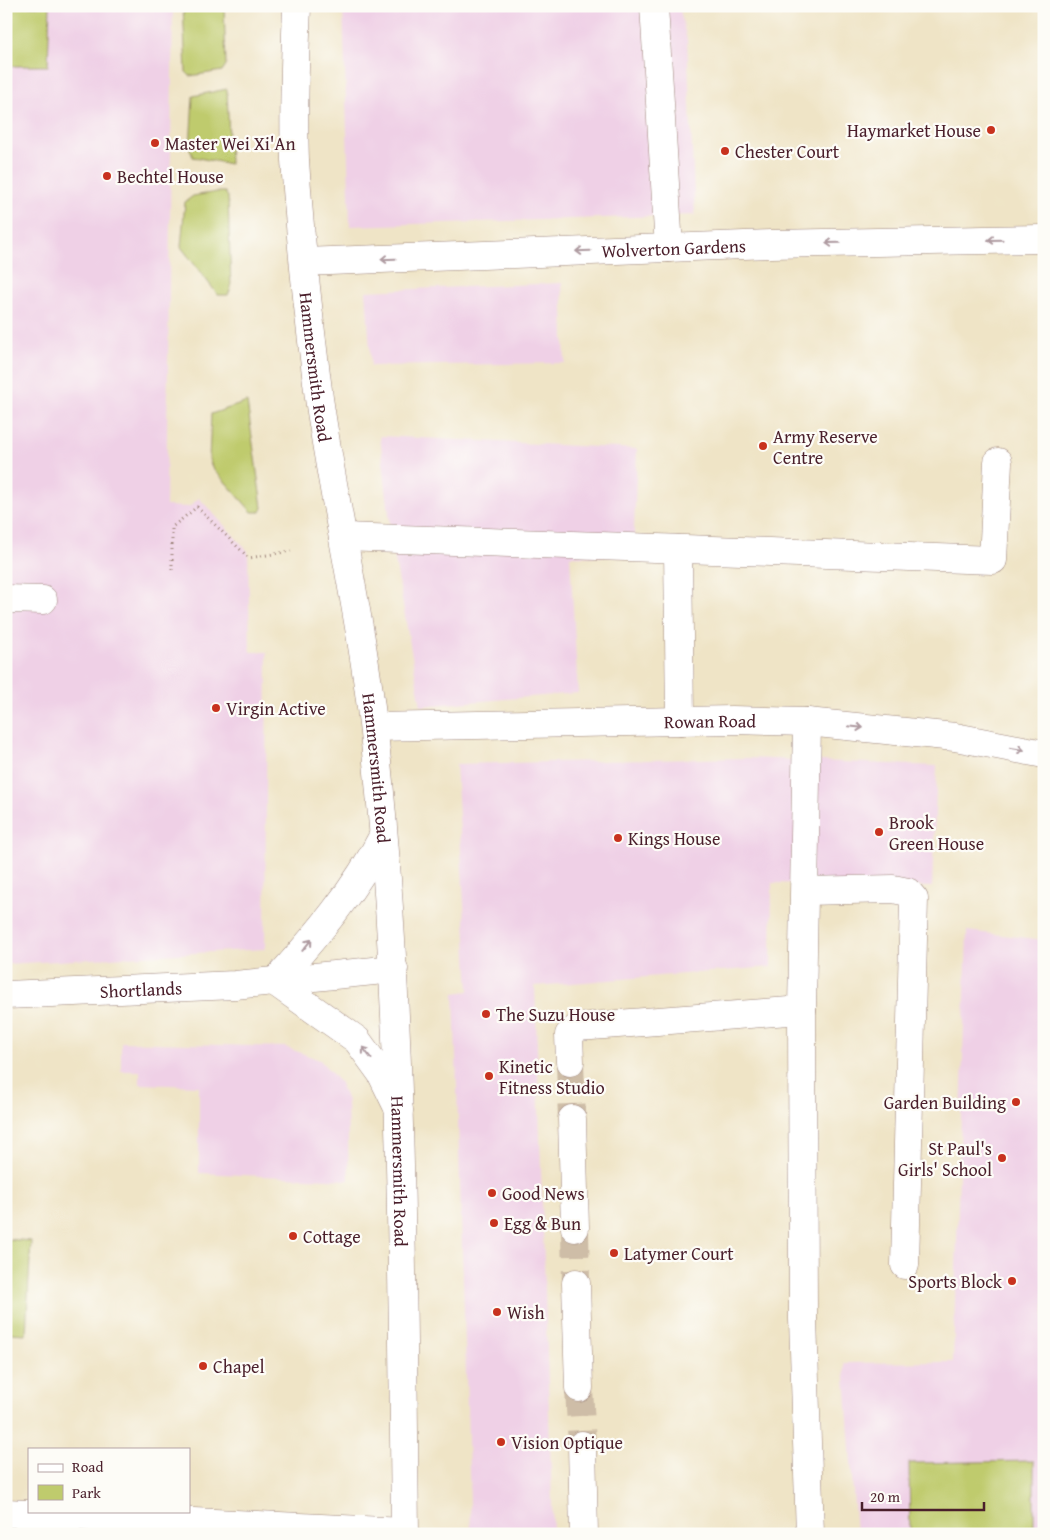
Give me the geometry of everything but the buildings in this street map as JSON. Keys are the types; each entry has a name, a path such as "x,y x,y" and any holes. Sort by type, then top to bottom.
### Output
{"street":[{"name":"Hammersmith Road","path":"296,6 295,159 304,262 320,399 368,680 374,727 394,969 402,1181 405,1533"},
{"path":"654,6 669,248"},
{"name":"Wolverton Gardens","path":"304,262 669,248 1044,239"},
{"path":"343,537 994,560 998,462"},
{"path":"678,549 680,721"},
{"path":"6,599 43,600"},
{"name":"Rowan Road","path":"374,727 680,721 807,722 955,737 1044,754"},
{"path":"807,722 802,1010 803,1319 810,1534"},
{"path":"383,836 372,859 347,894 307,946 275,982 357,1040 381,1073 399,1110"},
{"path":"805,891 893,889 908,892 914,899 906,1265"},
{"name":"Shortlands","path":"6,995 275,982 310,976 394,969"},
{"path":"570,1062 569,1035 578,1028 802,1010"},
{"path":"572,1119 575,1228"},
{"path":"576,1283 580,1388"},
{"path":"582,1445 584,1534"},
{"path":"6,1513 405,1533"}],"path":[{"path":"172,570 172,527 196,507 249,558 291,551"}],"shaded area":[{"path":"6,6 173,6 166,506 189,507 199,498 248,551 250,652 267,652 265,949 6,964"},
{"path":"343,6 679,6 687,40 695,215 350,226"},
{"path":"562,283 565,363 371,366 366,291"},
{"path":"380,436 637,449 633,557 570,556 578,693 421,706 393,549"},
{"path":"747,758 937,766 932,887 772,883 771,967 535,986 553,1534 471,1534 454,993 469,991 456,764"},
{"path":"967,931 1044,940 1044,1534 856,1534 844,1363 953,1362"},
{"path":"121,1042 285,1047 320,1060 340,1083 347,1101 349,1180 199,1173 199,1086 140,1084 140,1071 121,1071"}],"green space":[{"path":"6,6 50,6 48,66 6,66"},
{"path":"183,6 224,6 226,65 222,71 190,76 186,72"},
{"path":"227,89 230,164 193,157 190,149 193,96"},
{"path":"225,192 228,197 231,288 228,295 218,295 181,247 185,202 193,196"},
{"path":"247,402 262,507 261,512 252,512 212,467 209,459 211,414"},
{"path":"6,1239 31,1241 26,1334 10,1333 8,1402"},
{"path":"1034,1461 1034,1534 910,1534 909,1463"}],"tunnel":[{"path":"570,1062 572,1119"},
{"path":"575,1228 576,1283"},
{"path":"579,1388 582,1445"}],"place":[{"name":"Haymarket House","path":"991,130"},
{"name":"Master Wei Xi'An","path":"155,143"},
{"name":"Chester Court","path":"725,151"},
{"name":"Bechtel House","path":"107,176"},
{"name":"Army Reserve Centre","path":"763,446"},
{"name":"Virgin Active","path":"216,708"},
{"name":"Brook Green House","path":"879,832"},
{"name":"Kings House","path":"618,838"},
{"name":"The Suzu House","path":"486,1014"},
{"name":"Kinetic Fitness Studio","path":"489,1076"},
{"name":"Garden Building","path":"1016,1102"},
{"name":"St Paul's Girls' School","path":"1002,1158"},
{"name":"Good News","path":"492,1193"},
{"name":"Egg & Bun","path":"494,1223"},
{"name":"Cottage","path":"293,1236"},
{"name":"Latymer Court","path":"614,1253"},
{"name":"Sports Block","path":"1012,1281"},
{"name":"Wish","path":"497,1312"},
{"name":"Chapel","path":"203,1366"},
{"name":"Vision Optique","path":"501,1442"}]}
